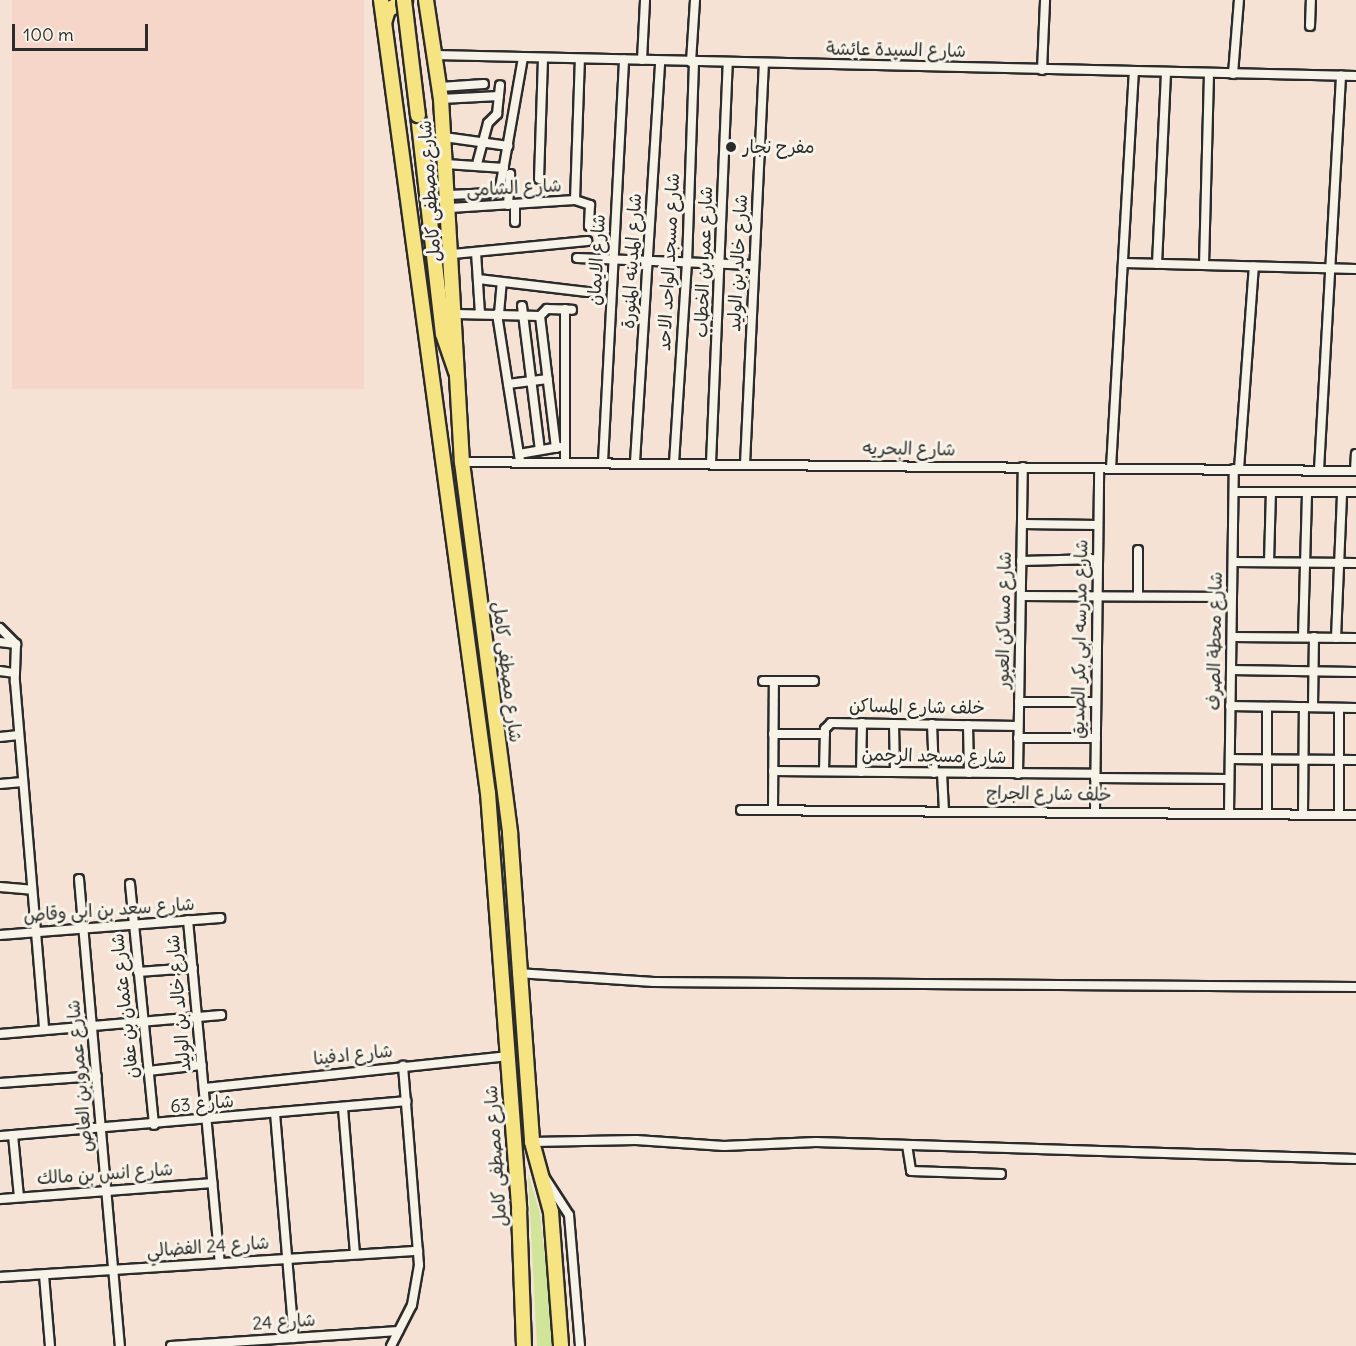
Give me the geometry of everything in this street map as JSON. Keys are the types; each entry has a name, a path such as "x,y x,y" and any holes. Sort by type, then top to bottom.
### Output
{"main road":[{"name":"شارع مصطفى كامل","path":"381,0 488,793 507,1056 524,1346"},
{"path":"405,0 443,334 450,363 458,377"},
{"path":"384,23 388,10 405,0 427,7"},
{"name":"شارع مصطفى كامل","path":"427,7 444,137 453,254 462,462 510,833 517,974 532,1142 554,1234 561,1346"}],"street":[{"path":"642,60 645,0"},
{"name":"شارع مسجد الواحد الاحد","path":"674,463 687,262 695,0"},
{"path":"1042,70 1045,0"},
{"path":"1233,74 1239,0"},
{"path":"1310,26 1311,0"},
{"name":"شارع السيدة عائشة","path":"435,55 1356,76"},
{"path":"515,222 507,171 508,146 523,57"},
{"path":"539,179 543,58"},
{"path":"580,59 576,198 589,203 589,226"},
{"name":"شارع الايمان","path":"603,462 624,60"},
{"name":"شارع المدينه المنورة","path":"635,462 660,61"},
{"name":"شارع عمر بن الخطاب","path":"711,463 728,62"},
{"name":"شارع خالد بن الوليد","path":"745,464 764,63"},
{"path":"1111,468 1125,263 1134,72"},
{"path":"1157,264 1166,73"},
{"path":"1204,266 1209,74"},
{"path":"1319,470 1341,76"},
{"path":"440,93 484,84"},
{"path":"477,164 483,141 498,106 501,85"},
{"path":"440,93 499,96"},
{"path":"498,106 514,109"},
{"path":"444,137 508,146"},
{"path":"446,164 477,164 507,171"},
{"path":"449,202 495,192 501,186 507,171"},
{"name":"شارع الشامى","path":"449,202 512,205 576,198"},
{"path":"453,254 587,241"},
{"path":"477,252 480,314"},
{"path":"577,258 754,265"},
{"path":"1125,263 1356,269"},
{"name":"شارع محطة الصرف","path":"1229,813 1234,492 1254,267"},
{"path":"478,279 587,292"},
{"path":"502,282 498,314 520,458 540,450 560,447"},
{"path":"540,316 547,309 569,310 560,447"},
{"path":"456,314 498,314 523,310 540,316"},
{"path":"523,310 540,450"},
{"path":"540,316 548,379 560,447 565,462"},
{"path":"508,384 548,379"},
{"path":"1355,471 1356,454"},
{"name":"شارع البحريه","path":"462,462 520,458 565,462 1355,471"},
{"name":"شارع مساكن العبور","path":"1018,774 1023,467"},
{"name":"شارع مدرسه ابى بكر الصديق","path":"1095,811 1099,468"},
{"path":"1234,492 1356,492"},
{"path":"1269,562 1271,492"},
{"path":"1304,637 1307,492"},
{"path":"1336,638 1342,492"},
{"path":"1022,524 1098,525"},
{"path":"1138,550 1138,596"},
{"path":"1021,561 1098,559"},
{"path":"1233,562 1356,563"},
{"path":"1021,596 1232,597"},
{"path":"0,628 16,644 15,673 19,735 44,1030"},
{"path":"1232,636 1356,638"},
{"path":"1303,814 1304,760 1314,672 1314,637"},
{"path":"0,642 16,644"},
{"path":"1231,670 1356,672"},
{"path":"0,671 15,673"},
{"path":"763,681 814,681"},
{"path":"773,810 774,681"},
{"path":"1019,702 1096,702"},
{"path":"1230,706 1356,708"},
{"path":"1267,813 1268,707"},
{"path":"1339,708 1339,814"},
{"name":"خلف شارع المساكن","path":"825,734 829,723 1018,726"},
{"path":"861,772 862,723"},
{"path":"894,724 895,772"},
{"path":"932,724 944,811"},
{"path":"968,725 969,773"},
{"path":"774,734 825,734 824,771"},
{"path":"0,737 19,735"},
{"path":"1018,738 1096,738"},
{"path":"1230,759 1356,760"},
{"name":"شارع مسجد الرحمن","path":"773,771 1230,779"},
{"path":"0,784 23,782"},
{"name":"خلف شارع الجراج","path":"741,810 1095,811 1356,815"},
{"name":"شارع عمرو بن العاص","path":"79,879 120,1346"},
{"name":"شارع عثمان بن عفان","path":"130,884 154,1125"},
{"path":"0,887 32,890"},
{"name":"شارع سعد بن ابى وقاص","path":"0,935 220,918"},
{"name":"شارع خالد بن الوليد","path":"188,920 220,1263"},
{"path":"138,972 193,968"},
{"path":"517,974 654,982 1356,987"},
{"path":"0,1034 221,1015"},
{"name":"شارع ادفينا","path":"204,1088 507,1056"},
{"path":"148,1071 202,1065"},
{"path":"391,1346 416,1292 418,1251 403,1066"},
{"path":"0,1083 97,1076"},
{"name":"شارع 63","path":"0,1136 154,1125 406,1101"},
{"path":"343,1108 355,1254"},
{"path":"275,1113 294,1338"},
{"path":"13,1135 19,1197"},
{"path":"532,1142 597,1139 724,1146 816,1142 1356,1159"},
{"path":"908,1145 907,1167 911,1171 1001,1174"},
{"path":"540,1172 569,1215 580,1346"},
{"name":"شارع انس بن مالك","path":"0,1199 212,1183"},
{"name":"شارع 24 الفضالي","path":"0,1277 418,1251"},
{"path":"44,1275 50,1346"},
{"name":"شارع 24","path":"171,1346 399,1331"}],"shaded area":[{"path":"12,0 364,0 364,389 12,389"}],"green space":[{"path":"528,1173 540,1214 555,1346 537,1346"}],"place":[{"name":"مفرح نجار","path":"731,147"}]}
